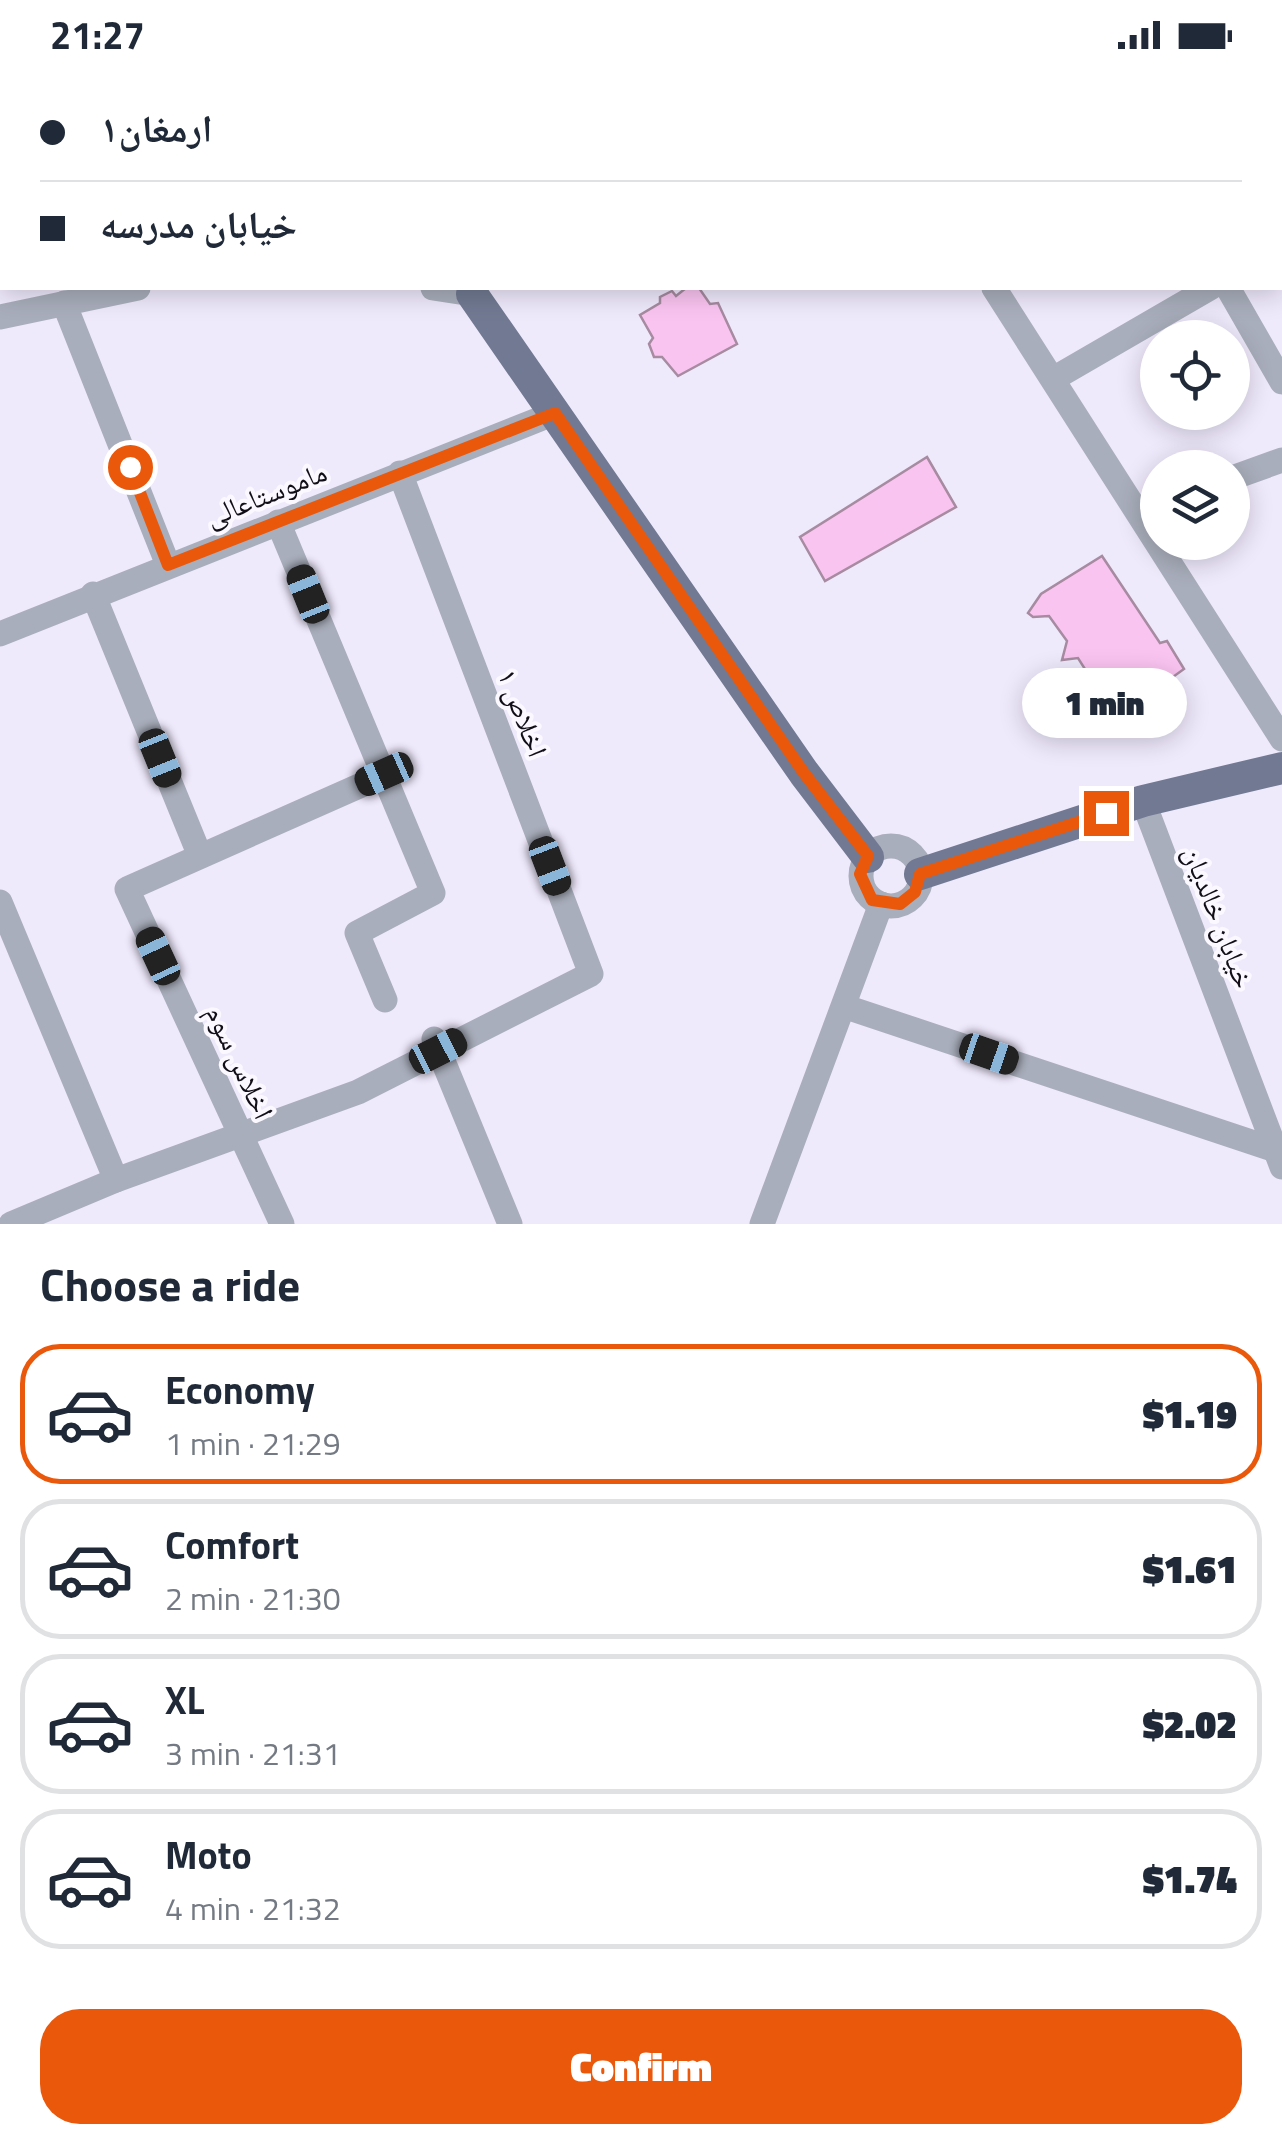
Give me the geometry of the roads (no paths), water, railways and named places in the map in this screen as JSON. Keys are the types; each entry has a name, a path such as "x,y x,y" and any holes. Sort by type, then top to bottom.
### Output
{"main road":[{"path":"468,290 804,773 868,856"},
{"path":"920,874 1143,800 1282,768"}],"street":[{"path":"0,317 128,290"},
{"path":"995,290 1053,379 1140,497"},
{"path":"1053,379 1207,290"},
{"path":"1229,290 1282,382"},
{"path":"64,303 168,565"},
{"name":"ماموستاعالی","path":"0,634 555,413"},
{"path":"1250,472 1282,460"},
{"name":"اخلاص ۱","path":"400,474 591,974 436,1045"},
{"path":"278,522 433,892 358,933 385,1000"},
{"path":"1178,560 1282,738"},
{"path":"93,594 200,856 384,774"},
{"name":"خیابان خالدیان","path":"1143,800 1279,1158"},
{"path":"894,846 912,855 920,884 908,900 881,904 862,884 868,856 894,846"},
{"name":"اخلاس سوم","path":"200,856 127,889 282,1224"},
{"path":"0,902 11,937 116,1180"},
{"path":"762,1224 846,1007 881,904"},
{"path":"846,1007 1279,1158"},
{"path":"11,1224 62,1213 116,1180 358,1092 436,1045 510,1224"}]}
